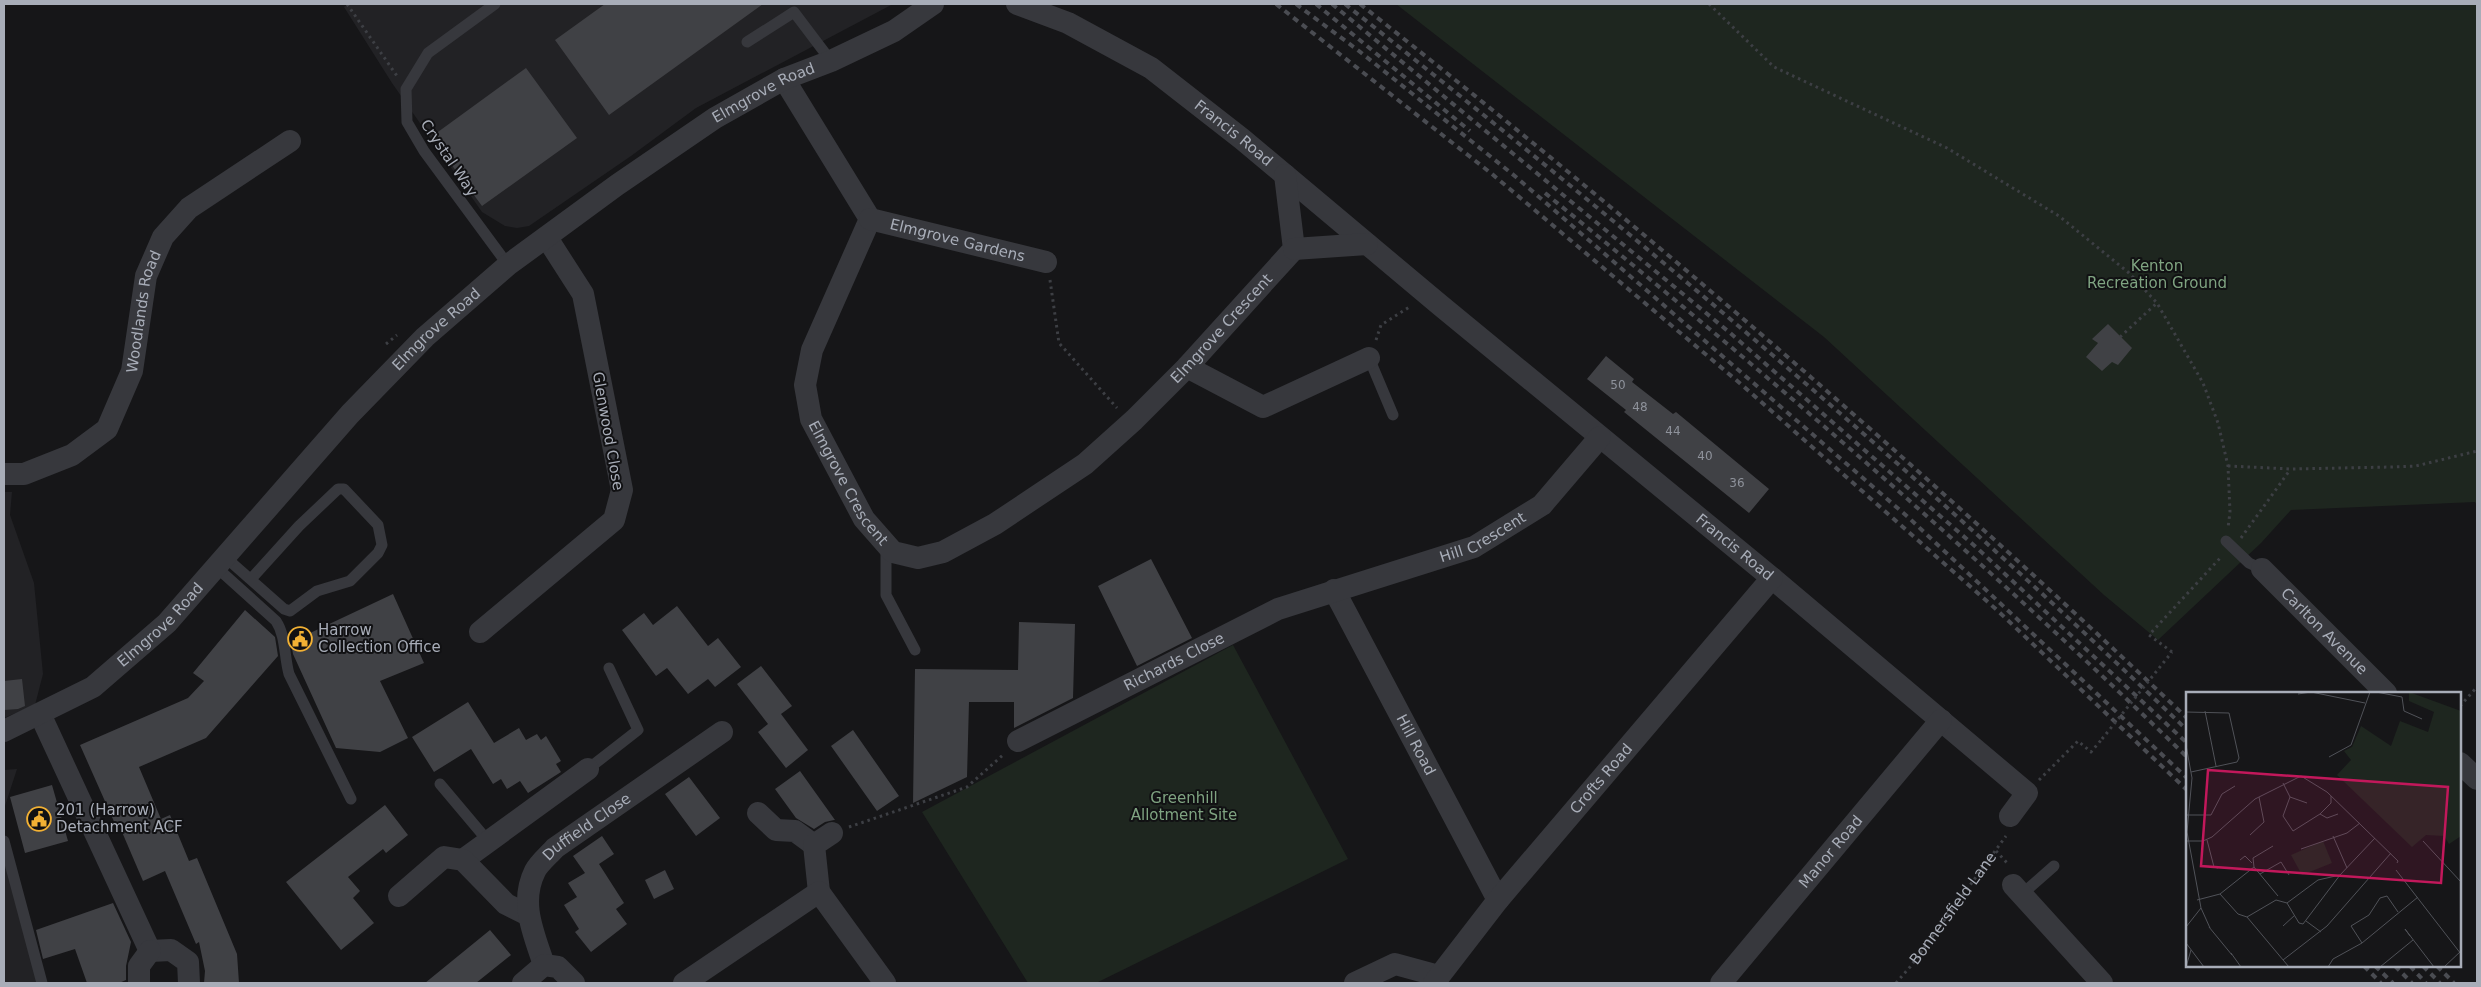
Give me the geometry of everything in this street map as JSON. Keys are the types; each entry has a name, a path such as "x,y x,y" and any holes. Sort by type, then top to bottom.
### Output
{"street":[{"name":"Elmgrove Road","path":"4,731 93,686 111,673 167,623 350,414 425,337 508,265 547,238 616,185 715,118 784,79 831,61 894,31 932,4"},
{"name":"Francis Road","path":"1017,4 1068,23 1151,68 1285,175 1772,578 2027,793"},
{"path":"784,79 870,219"},
{"name":"Woodlands Road","path":"4,474 24,474 72,455 107,429 132,371 146,276 163,237 189,208 290,141"},
{"path":"1285,175 1294,249 1368,244"},
{"name":"Elmgrove Gardens","path":"870,219 1046,262"},
{"name":"Elmgrove Crescent","path":"870,219 812,350 804,385 811,419 864,519 893,552 918,558 943,552 995,524 1085,464 1131,423 1186,367 1294,249"},
{"name":"Glenwood Close","path":"480,632 614,520 622,490 583,294 547,238"},
{"path":"1186,367 1263,407 1369,358"},
{"name":"Hill Crescent","path":"1334,590 1474,547 1542,505 1600,437"},
{"name":"Carlton Avenue","path":"2262,569 2385,692"},
{"name":"Crofts Road","path":"1436,980 1498,900 1772,578"},
{"name":"Richards Close","path":"1018,741 1278,609 1334,590"},
{"name":"Hill Road","path":"1334,590 1498,900"},
{"path":"40,714 150,950"},
{"name":"Manor Road","path":"1721,983 1941,720"},
{"name":"Duffield Close","path":"544,965 528,915 527,895 535,870 555,848 722,732"},
{"path":"2461,764 2477,779"},
{"path":"462,860 588,770"},
{"path":"2009,824 2027,793"},
{"path":"758,813 776,830 795,831 823,839 819,892 885,983"},
{"path":"399,896 444,857 462,860 506,904 528,915"},
{"path":"2017,890 2102,983"},
{"path":"684,983 819,892"},
{"path":"140,983 139,966 150,950"},
{"path":"150,950 171,950 188,962 189,983"},
{"path":"1355,983 1395,964 1436,980"},
{"path":"523,983 544,965 558,967 574,983"}],"lane":[{"path":"406,89 428,53 495,4"},
{"path":"747,42 794,12 831,61"},
{"name":"Crystal Way","path":"406,89 407,122 424,151 508,265"},
{"path":"1369,358 1393,414"},
{"path":"220,561 251,579 284,609 290,611 317,591 350,581 378,554 382,545 378,525 344,490 338,489 299,526 251,579"},
{"path":"886,544 886,595 915,650"},
{"path":"2230,545 2249,563 2262,569"},
{"path":"220,561 276,621 282,630 284,654 289,674 351,799"},
{"path":"588,770 638,730 608,668"},
{"path":"440,784 488,841"},
{"path":"4,841 42,983"},
{"path":"2017,890 2054,866"}],"path":[{"path":"347,4 406,89"},
{"path":"1709,4 1774,68 1948,148 2059,216 2129,273 2157,303 2203,383 2218,423 2228,466 2230,545"},
{"path":"1046,262 1059,343 1131,423"},
{"path":"1369,358 1381,325 1431,297"},
{"path":"2120,336 2157,303"},
{"path":"380,352 393,337 403,333"},
{"path":"2228,466 2291,469 2416,466 2477,451"},
{"path":"2027,793 2078,740 2091,752 2102,739 2172,652 2149,635 2230,545 2291,469"},
{"path":"2461,705 2477,687"},
{"path":"823,839 967,787 1018,741"},
{"name":"Bonnersfield Lane","path":"1896,983 1989,859 2009,824"}],"shaded area":[{"path":"348,4 893,4 696,108 631,156 529,226 517,228 505,226 482,212 392,83 344,7"},
{"path":"4,492 12,492 10,515 34,583 43,674 35,705 4,718"},
{"path":"17,769 4,809 4,770"},
{"path":"4,848 39,983 4,983"}],"green space":[{"name":"Kenton Recreation Ground","path":"1396,4 2477,4 2477,505 2475,502 2291,510 2261,543 2158,640 2104,595 1824,337"},
{"name":"Greenhill Allotment Site","path":"1233,645 1348,859 1096,983 1028,983 922,812"}],"building":[{"path":"605,4 763,4 609,115 555,40"},
{"path":"526,68 577,138 482,206 431,137"},
{"path":"2108,324 2132,348 2118,365 2112,362 2102,371 2086,357 2098,343 2092,339"},
{"path":"1606,356 1634,379 1632,382 1673,414 1676,412 1769,489 1749,513 1624,412 1626,410 1587,379"},
{"path":"1151,559 1192,638 1137,666 1098,586"},
{"path":"393,594 424,663 380,681 408,738 380,752 336,748 293,654 291,642"},
{"path":"677,606 708,646 718,638 741,667 715,687 708,679 688,694 667,668 656,676 622,630 644,613 653,625"},
{"path":"245,610 275,637 278,656 206,738 139,767 161,819 170,815 189,861 197,858 237,954 239,983 204,983 205,971 199,942 196,944 165,871 143,881 119,825 116,826 80,745 188,698 204,681 193,673"},
{"path":"1019,622 1075,624 1073,698 1014,728 1014,702 969,702 967,777 913,803 915,669 1018,670"},
{"path":"761,666 792,706 781,714 808,750 786,768 758,732 768,724 737,684"},
{"path":"22,679 25,706 18,709 4,710 4,681"},
{"path":"468,702 494,743 519,728 526,740 537,734 541,740 546,736 561,761 556,764 561,772 528,793 520,781 507,789 501,779 493,784 471,749 434,772 412,737"},
{"path":"853,730 899,796 877,811 831,746"},
{"path":"800,771 835,820 825,822 814,829 796,818 775,789"},
{"path":"689,777 720,818 696,836 665,794"},
{"name":"201 (Harrow) Detachment ACF","path":"52,785 68,841 25,853 10,797"},
{"path":"385,805 408,835 386,853 383,849 348,877 360,891 353,898 374,923 341,950 286,882"},
{"path":"602,836 614,854 599,864 624,903 616,909 627,924 591,952 575,932 579,929 564,905 577,897 568,883 585,873 573,856"},
{"path":"665,870 674,889 654,899 645,880"},
{"path":"113,903 131,942 126,966 126,980 119,983 87,983 75,949 43,959 36,930"},
{"path":"490,930 511,955 476,983 425,983"}],"railway":[{"path":"1276,4 1492,174 1742,385 1998,611 2186,789"},
{"path":"1296,4 1359,51 1516,177 1909,518 2186,777"},
{"path":"1316,4 1470,131"},
{"path":"1332,4 1729,332 1977,548 2186,742"},
{"path":"1345,4 1561,178 1775,357 1984,540 2186,729"},
{"path":"1360,4 1573,176 1781,352 1986,532 2186,717"},
{"path":"1545,193 1710,329 1872,468 2032,611 2186,756"},
{"path":"2365,967 2381,983"},
{"path":"2376,967 2393,983"},
{"path":"2396,967 2412,983"},
{"path":"2411,967 2426,983"},
{"path":"2424,967 2440,983"},
{"path":"2438,967 2454,983"}],"place":[{"name":"Harrow Collection Office","path":"300,639"},
{"name":"201 (Harrow) Detachment ACF","path":"39,819"}]}
